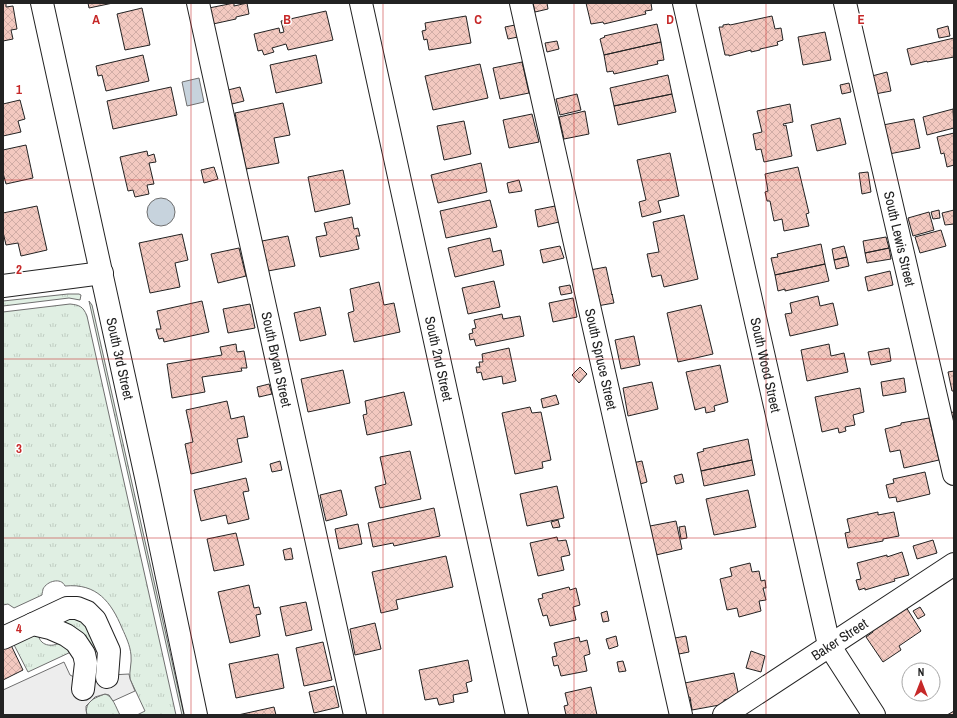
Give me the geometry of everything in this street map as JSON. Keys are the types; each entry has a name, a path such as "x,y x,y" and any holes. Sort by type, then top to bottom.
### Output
{"street":[{"name":"South 3rd Street","path":"42,3 102,273 196,715"},
{"name":"South Bryan Street","path":"198,3 355,715"},
{"name":"South 2nd Street","path":"361,3 517,715"},
{"name":"South Spruce Street","path":"521,3 681,715"},
{"name":"South Wood Street","path":"684,3 829,645 874,715"},
{"name":"South Lewis Street","path":"845,3 954,474"},
{"path":"3,286 102,273"},
{"name":"Baker Street","path":"724,715 954,564"},
{"path":"3,638 67,608 77,608 87,612 95,620 109,651 107,677"},
{"path":"33,624 50,628 66,635 76,642 84,654 86,663 83,689"}],"green space":[{"path":"68,294 81,295 80,300 69,298 3,306 3,301"},
{"path":"89,301 92,305 184,715 182,715"},
{"path":"70,304 80,307 84,310 87,316 176,715 137,715 145,711 130,679 131,658 128,641 108,602 94,591 76,586 65,586 63,583 54,581 45,586 42,595 14,608 8,604 3,605 3,312"},
{"path":"68,616 83,617 99,646 93,655 53,624"},
{"path":"38,633 41,641 46,645 54,645 61,642 73,651 28,672 12,641"},
{"path":"105,694 110,697 120,715 87,715 86,711 88,704 94,699"}],"shaded area":[{"path":"199,78 204,102 187,106 182,82"},
{"path":"161,198 171,202 175,212 171,222 161,226 151,222 147,212 151,202"},
{"path":"64,662 70,675 74,677 129,674 135,691 113,701 109,695 105,694 95,697 86,706 87,715 3,715 3,690"}],"building":[{"path":"3,3 6,3 6,7 13,6 17,29 11,30 13,39 3,41"},
{"path":"88,3 113,3 89,8"},
{"path":"234,3 234,6 247,3 249,14 236,17 236,19 213,24 209,8"},
{"path":"533,3 547,3 548,9 535,12"},
{"path":"586,3 651,3 652,10 645,11 646,14 604,24 603,22 591,24"},
{"path":"142,8 150,45 125,50 117,14"},
{"path":"326,11 333,40 288,50 286,44 272,48 274,52 264,55 262,50 258,51 254,34 279,28 280,33 284,32 281,21"},
{"path":"466,16 471,43 429,50 427,39 424,40 422,31 426,30 425,23"},
{"path":"772,16 775,29 781,28 783,40 777,42 778,45 751,52 751,50 729,56 725,55 719,27"},
{"path":"657,24 661,42 604,55 600,39 605,37 604,36"},
{"path":"515,25 518,37 508,39 505,27"},
{"path":"948,26 950,36 939,38 937,29"},
{"path":"825,32 831,60 803,65 798,37"},
{"path":"954,38 954,57 911,65 907,49"},
{"path":"557,41 559,49 547,52 545,43"},
{"path":"661,42 664,60 657,61 658,64 614,74 613,71 607,72 604,55"},
{"path":"143,55 149,81 106,91 102,75 98,76 96,66"},
{"path":"316,55 322,83 276,93 270,65"},
{"path":"522,62 529,93 500,99 493,68"},
{"path":"480,64 488,98 433,110 425,76"},
{"path":"887,72 891,91 875,94 872,76"},
{"path":"668,75 672,94 614,106 610,88"},
{"path":"849,83 851,92 842,94 840,85"},
{"path":"171,87 177,115 113,129 107,101"},
{"path":"240,87 244,101 232,104 228,90"},
{"path":"577,94 581,110 560,115 556,99"},
{"path":"672,94 676,112 618,125 614,106"},
{"path":"20,100 25,119 18,121 21,132 3,136 3,104"},
{"path":"283,103 290,135 274,138 279,163 246,169 235,113"},
{"path":"790,104 793,122 783,124 784,126 786,125 792,156 764,162 761,149 756,150 753,134 762,132 757,111"},
{"path":"953,109 954,128 927,135 923,117"},
{"path":"585,111 589,134 564,139 559,117"},
{"path":"532,114 539,142 509,148 503,120"},
{"path":"840,118 846,144 817,151 811,125"},
{"path":"914,119 920,148 889,154 883,125"},
{"path":"464,121 471,154 444,160 437,126"},
{"path":"954,133 954,165 947,167 944,153 941,154 937,137"},
{"path":"26,145 33,178 6,184 3,173 3,150"},
{"path":"147,151 148,156 154,154 156,162 149,163 154,184 147,185 149,194 135,197 133,190 128,191 120,157"},
{"path":"670,153 679,196 658,201 661,212 642,217 639,202 646,200 637,160"},
{"path":"481,163 487,192 438,203 431,175"},
{"path":"214,167 218,179 204,183 201,170"},
{"path":"798,167 809,213 806,214 809,226 784,231 782,219 774,221 770,201 767,201 765,192 768,191 765,174"},
{"path":"343,170 350,204 315,212 308,177"},
{"path":"868,172 871,192 862,194 859,173"},
{"path":"519,180 522,191 509,193 507,183"},
{"path":"490,200 497,227 446,238 440,211"},
{"path":"37,206 47,250 21,256 18,243 6,245 3,232 3,213"},
{"path":"555,206 559,222 538,227 535,210"},
{"path":"939,210 940,218 933,219 931,212"},
{"path":"954,210 954,224 945,225 942,213"},
{"path":"929,212 934,230 913,236 908,218"},
{"path":"684,215 698,279 664,287 661,275 652,277 647,254 659,252 653,222"},
{"path":"352,217 354,229 358,228 360,236 356,236 359,249 320,257 316,237 327,235 324,223"},
{"path":"941,230 946,246 920,253 915,237"},
{"path":"182,234 188,260 175,263 180,287 150,293 139,243"},
{"path":"288,236 295,266 268,271 262,241"},
{"path":"886,237 889,248 865,253 863,241"},
{"path":"490,238 493,252 501,250 504,265 455,277 448,248"},
{"path":"821,244 825,264 775,275 771,258 778,257 777,254"},
{"path":"560,246 564,258 543,263 540,250"},
{"path":"844,246 847,257 834,260 832,249"},
{"path":"239,248 246,276 218,283 211,254"},
{"path":"889,248 891,259 867,263 865,253"},
{"path":"847,257 849,266 836,269 834,260"},
{"path":"825,264 829,281 785,291 785,289 778,291 775,275"},
{"path":"606,267 614,303 597,306 590,270"},
{"path":"890,271 893,285 868,291 865,277"},
{"path":"494,281 500,307 468,314 462,288"},
{"path":"379,282 384,305 394,303 400,332 354,342 348,313 354,311 350,289"},
{"path":"570,285 572,293 561,295 559,287"},
{"path":"818,296 820,306 833,303 838,325 790,336 785,314 792,313 790,303"},
{"path":"573,298 577,317 553,322 549,303"},
{"path":"202,301 209,332 164,342 163,338 159,339 156,329 161,329 157,311"},
{"path":"250,304 255,328 228,333 223,309"},
{"path":"701,305 713,354 678,362 667,313"},
{"path":"320,307 326,335 300,341 294,313"},
{"path":"502,314 503,319 520,316 524,336 476,346 474,339 470,340 469,334 473,333 472,329 476,328 474,320"},
{"path":"634,336 640,365 621,369 615,340"},
{"path":"236,344 237,352 244,351 247,368 241,368 242,371 202,377 205,392 172,398 167,364 222,355 220,347"},
{"path":"829,344 831,356 844,353 848,372 807,381 801,350"},
{"path":"509,348 516,381 503,384 502,376 483,380 481,372 477,373 476,367 480,367 479,362 483,362 482,354"},
{"path":"889,348 891,361 871,365 868,352"},
{"path":"720,365 728,402 714,406 715,411 706,413 705,407 695,410 686,372"},
{"path":"580,367 587,374 579,383 572,375"},
{"path":"343,370 350,403 308,412 301,379"},
{"path":"954,371 954,391 952,391 948,372"},
{"path":"904,378 906,392 883,396 881,382"},
{"path":"652,382 658,409 628,416 623,388"},
{"path":"269,384 272,394 259,397 257,387"},
{"path":"860,388 864,412 853,415 855,425 845,427 846,431 839,433 838,428 822,432 815,397"},
{"path":"404,392 412,425 367,435 363,415 367,414 365,401"},
{"path":"556,395 559,404 543,408 541,399"},
{"path":"227,401 231,419 244,416 248,437 237,439 242,462 191,474 185,444 193,442 186,410"},
{"path":"530,407 532,413 541,412 551,460 542,462 543,468 515,474 502,413"},
{"path":"954,412 954,436 948,413"},
{"path":"929,418 939,460 904,468 900,450 890,452 885,429 901,425 901,423"},
{"path":"748,439 752,460 701,471 697,453 704,451 703,449"},
{"path":"410,451 421,499 380,508 375,487 386,484 380,457"},
{"path":"752,460 755,475 704,486 701,471"},
{"path":"280,461 282,470 272,472 270,464"},
{"path":"642,461 647,482 637,485 632,463"},
{"path":"925,472 930,494 897,502 896,497 889,498 886,485 894,483 893,479"},
{"path":"682,474 684,482 676,484 674,476"},
{"path":"246,478 249,491 243,492 249,519 228,524 226,515 201,521 194,490"},
{"path":"557,486 564,518 527,526 520,494"},
{"path":"341,490 347,515 326,521 320,495"},
{"path":"748,490 756,527 714,535 706,499"},
{"path":"434,508 440,536 394,546 393,543 373,547 368,523"},
{"path":"878,512 878,515 894,512 899,536 883,539 883,541 848,548 845,533 850,532 847,519"},
{"path":"558,520 560,527 553,528 551,522"},
{"path":"676,521 682,549 656,555 650,526"},
{"path":"358,524 362,544 339,549 335,529"},
{"path":"685,526 687,538 681,539 679,527"},
{"path":"236,533 244,565 214,571 207,539"},
{"path":"557,537 558,541 566,540 570,555 561,557 564,570 538,576 530,543"},
{"path":"933,540 937,553 917,559 913,546"},
{"path":"291,548 293,559 285,560 283,550"},
{"path":"902,552 909,575 865,590 865,588 859,590 856,580 861,579 857,563 887,555 887,557"},
{"path":"446,556 453,587 396,600 398,609 381,613 372,572"},
{"path":"750,563 752,572 759,571 761,581 765,580 766,588 763,588 766,600 759,601 761,611 739,617 737,608 727,610 720,579 732,576 730,568"},
{"path":"249,585 254,608 259,607 261,614 256,615 260,636 230,643 218,592"},
{"path":"569,587 570,590 576,588 580,605 573,607 576,620 550,626 547,615 543,616 538,599 543,598 542,594"},
{"path":"306,602 312,630 286,636 280,607"},
{"path":"906,607 921,631 899,646 901,650 883,662 866,637 873,632 872,630"},
{"path":"920,607 925,615 918,619 913,611"},
{"path":"607,611 609,621 603,622 601,613"},
{"path":"375,623 381,649 355,655 350,629"},
{"path":"616,636 618,646 609,649 606,639"},
{"path":"686,636 689,652 679,654 675,638"},
{"path":"579,637 580,642 587,640 590,654 584,656 587,671 561,676 558,665 554,666 552,657 557,656 554,643"},
{"path":"323,642 332,680 304,686 296,648"},
{"path":"10,643 23,670 3,680 3,647"},
{"path":"751,651 765,656 761,672 746,668"},
{"path":"278,654 284,688 236,698 229,664"},
{"path":"468,660 472,681 466,683 468,692 453,695 454,702 439,705 437,698 425,700 419,670"},
{"path":"623,661 626,671 619,672 617,662"},
{"path":"734,673 739,697 724,700 725,704 692,710 690,697 683,699 680,684"},
{"path":"334,686 339,707 314,713 309,692"},
{"path":"591,687 597,715 566,715 564,706 568,705 565,693"},
{"path":"274,707 276,715 238,715"},
{"path":"954,711 954,715 947,715"}]}
